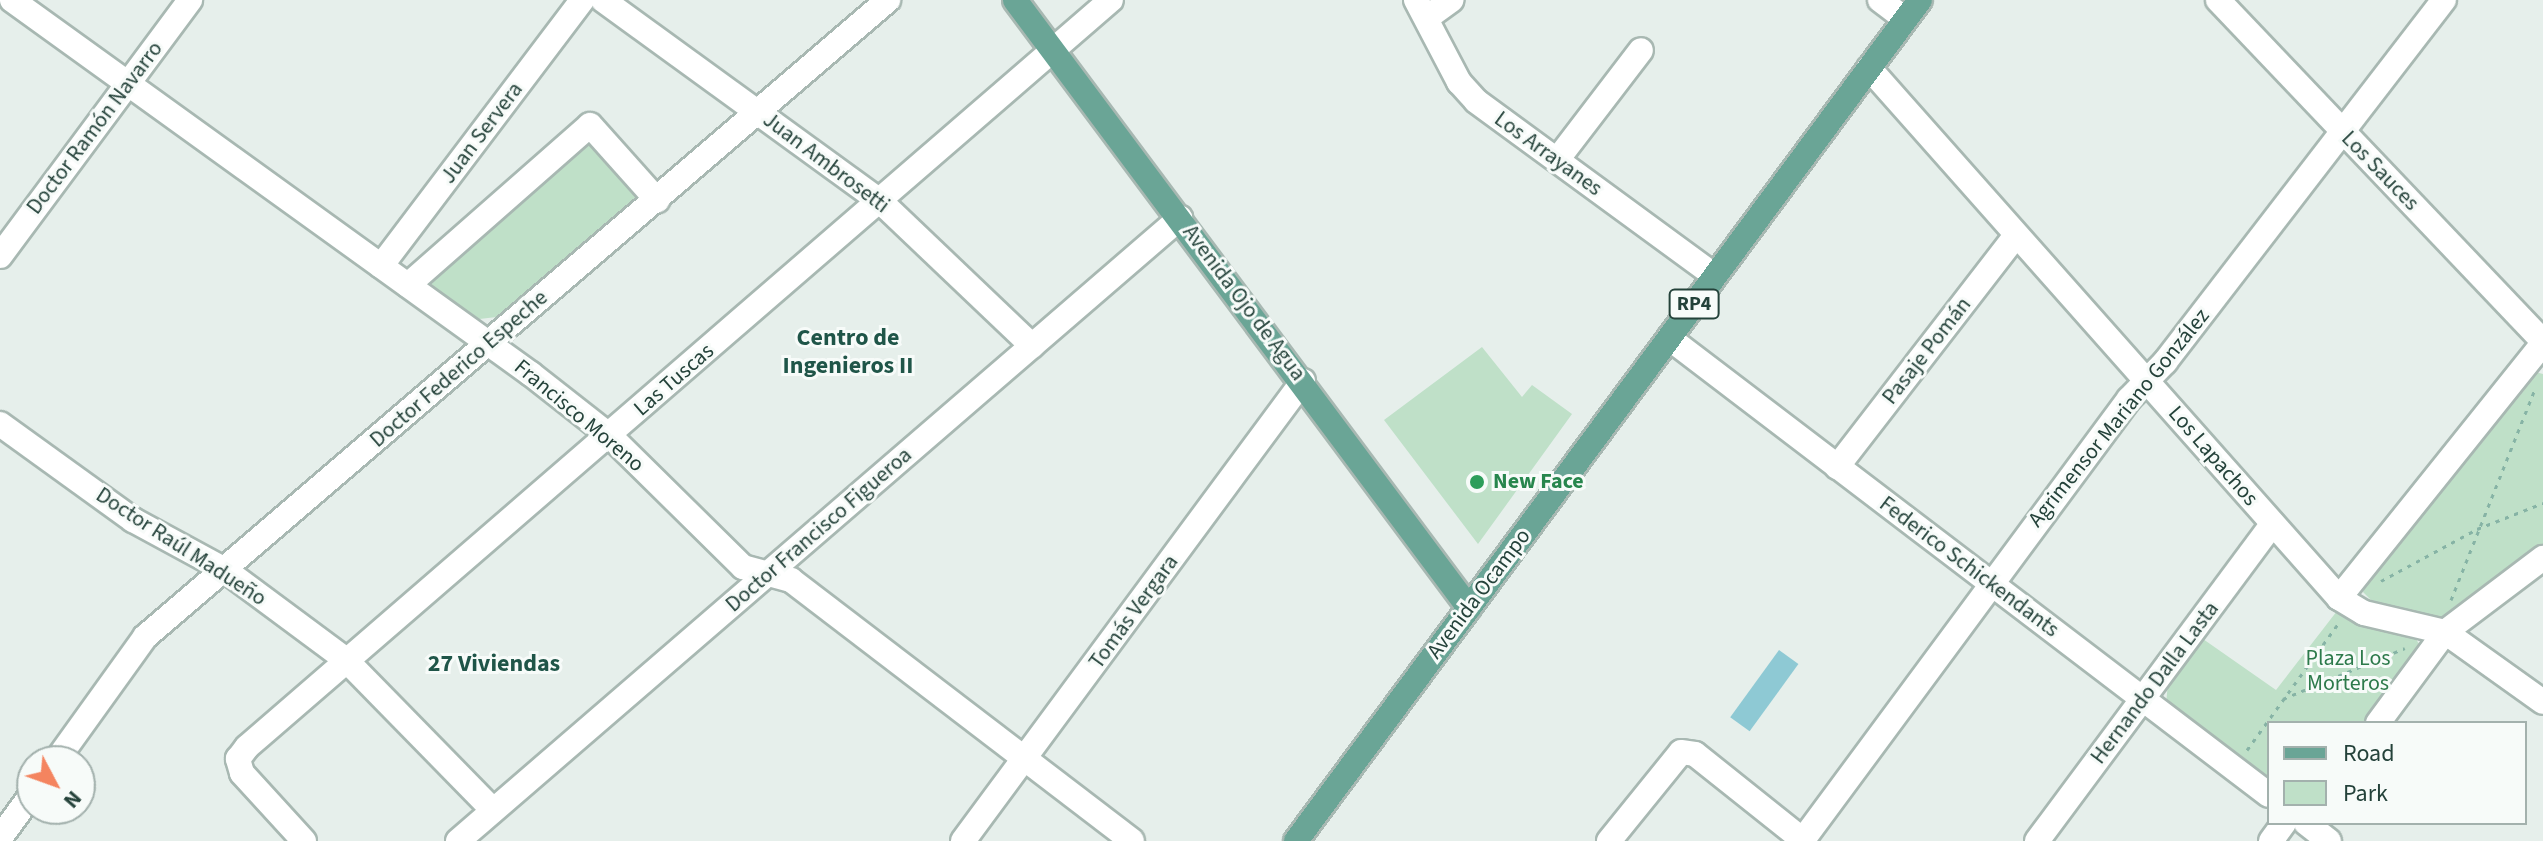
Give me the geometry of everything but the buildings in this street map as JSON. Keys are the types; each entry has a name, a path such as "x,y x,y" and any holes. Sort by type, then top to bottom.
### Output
{"main road":[{"name":"Avenida Ojo de Agua","path":"1015,0 1303,381 1469,608"},
{"name":"Avenida Ocampo","path":"1296,841 1913,10"}],"street":[{"name":"Francisco Moreno","path":"12,0 489,343 610,436 743,567 791,580 1132,841"},
{"name":"Doctor Ramón Navarro","path":"0,256 190,0"},
{"name":"Juan Servera","path":"381,266 582,0"},
{"name":"Juan Ambrosetti","path":"603,0 880,201 1032,346"},
{"name":"Doctor Federico Espeche","path":"67,745 145,637 888,0"},
{"name":"Las Tuscas","path":"304,841 242,773 238,759 346,660 610,436 1055,52 1111,0"},
{"path":"1422,8 1451,0"},
{"path":"1880,0 1913,10"},
{"name":"Los Sauces","path":"2218,0 2543,342"},
{"name":"Agrimensor Mariano González","path":"1803,841 1989,583 2444,0"},
{"name":"Los Arrayanes","path":"1422,8 1459,82 1476,101 1715,276"},
{"path":"1557,160 1641,50"},
{"name":"Los Lapachos","path":"1869,68 2339,598 2364,613 2445,632 2543,702"},
{"path":"408,285 590,125 657,200"},
{"name":"Doctor Francisco Figueroa","path":"458,841 1180,218"},
{"name":"Pasaje Pomán","path":"1837,467 2016,235"},
{"name":"Federico Schickendants","path":"1669,338 2267,793"},
{"path":"2339,598 2543,342"},
{"name":"Tomás Vergara","path":"963,841 1303,381"},
{"name":"Doctor Raúl Madueño","path":"0,424 133,520 225,570 346,660 493,810"},
{"name":"Hernando Dalla Lasta","path":"2037,841 2272,524"},
{"path":"2379,721 2445,632 2543,558"},
{"path":"1609,841 1681,752 1695,754 1803,841"},
{"path":"0,838 16,816"},
{"path":"2309,825 2329,841"}],"path":[{"path":"2445,632 2447,609 2537,381"},
{"path":"2339,598 2477,529 2543,503"},
{"path":"2268,721 2338,624"},
{"path":"2283,699 2414,645"},
{"path":"2243,756 2267,722"}],"green space":[{"path":"586,143 602,150 632,184 637,196 631,208 505,316 471,320 434,293 430,280"},
{"name":"New Face","path":"1482,347 1522,397 1532,385 1572,414 1478,544 1384,420"},
{"path":"2535,372 2543,374 2543,546 2442,620 2371,600 2363,592 2365,582"},
{"name":"Plaza Los Morteros","path":"2337,611 2414,635 2421,648 2366,721 2267,721 2267,783 2166,705 2168,682 2203,639 2276,690"}],"water":[{"path":"1779,650 1798,664 1750,731 1730,717"}],"place":[{"name":"New Face","path":"1477,482"}],"district":[{"name":"Centro de Ingenieros II","path":"848,352"},
{"name":"27 Viviendas","path":"494,664"}]}
